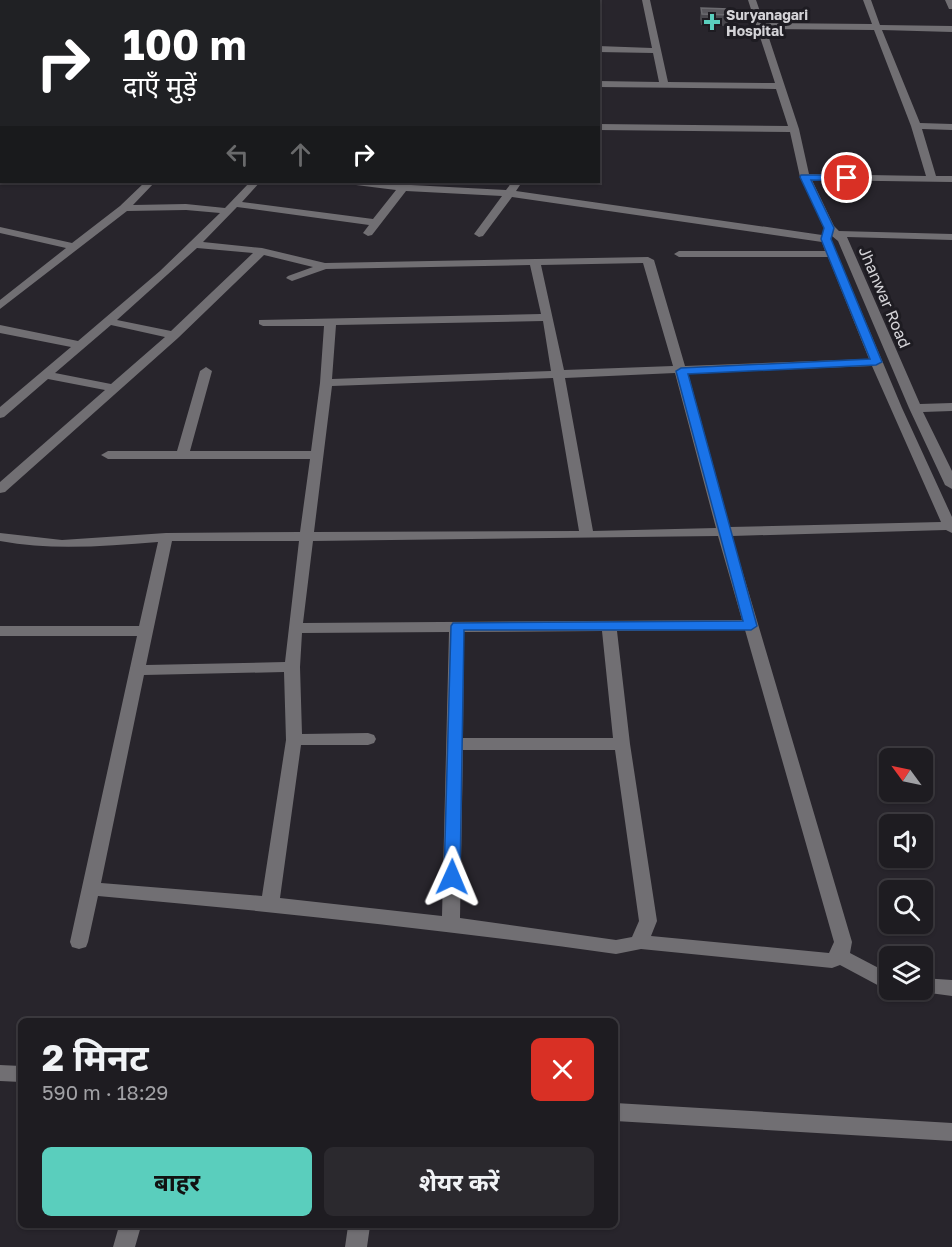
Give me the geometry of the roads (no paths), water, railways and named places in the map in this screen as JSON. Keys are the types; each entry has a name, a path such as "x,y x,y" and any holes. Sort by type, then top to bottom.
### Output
{"street":[{"path":"646,0 664,84"},
{"path":"752,0 794,129 805,177 831,234"},
{"path":"867,0 916,126 932,178"},
{"path":"949,0 952,7"},
{"path":"761,26 952,29"},
{"path":"600,49 657,51"},
{"path":"600,84 780,86"},
{"path":"916,126 952,127"},
{"path":"600,127 794,129"},
{"path":"805,177 952,179"},
{"path":"0,306 5,296 124,208 149,183"},
{"path":"2,410 193,244 254,183"},
{"path":"373,183 508,193 831,234 952,237"},
{"path":"479,234 516,183"},
{"path":"368,232 406,185"},
{"path":"124,208 231,208 376,223"},
{"path":"0,230 74,247"},
{"name":"Jhanwar Road","path":"951,528 946,509 876,362 832,254 831,234 843,239 915,408 952,485"},
{"path":"91,889 270,904 451,924 616,947 630,946 639,942 832,961 840,956 843,942 648,260 325,266 262,252 193,244"},
{"path":"0,489 174,335 262,252"},
{"path":"679,254 832,254"},
{"path":"535,262 548,317 587,534"},
{"path":"292,278 325,266"},
{"path":"263,322 548,317"},
{"path":"107,321 174,335"},
{"path":"270,904 294,740 292,668 295,627 326,383 330,322"},
{"path":"0,329 79,345"},
{"path":"326,383 876,362"},
{"path":"182,455 206,371"},
{"path":"45,375 114,388"},
{"path":"915,408 952,407"},
{"path":"108,455 317,456"},
{"path":"0,537 71,544 166,537 587,534 951,528"},
{"path":"79,942 166,537"},
{"path":"609,625 622,744 648,921 639,942"},
{"path":"451,924 458,626"},
{"path":"295,627 751,626"},
{"path":"0,632 146,631"},
{"path":"138,670 292,668"},
{"path":"294,740 368,739"},
{"path":"455,744 622,744"},
{"path":"840,956 879,977"},
{"path":"933,987 952,988"},
{"path":"0,1073 18,1074"},
{"path":"618,1112 952,1132"},
{"path":"124,1247 129,1228"},
{"path":"356,1247 360,1228"}],"place":[{"name":"Suryanagari Hospital","path":"712,22"}]}
